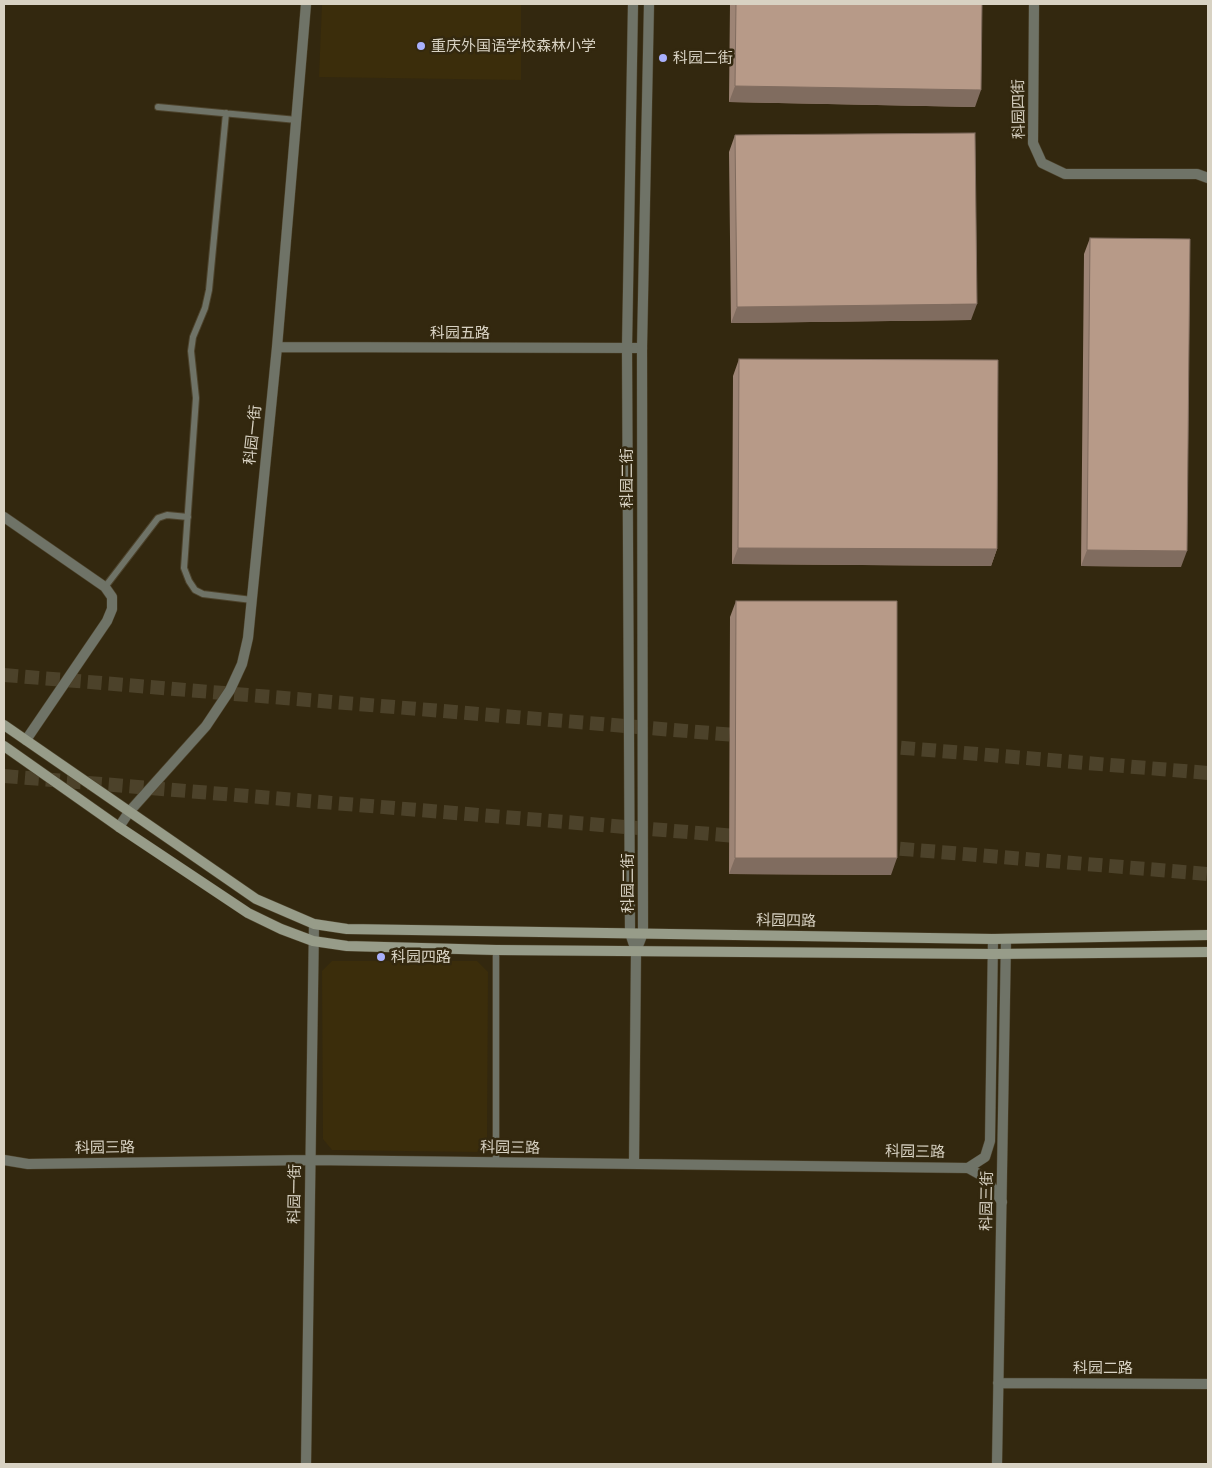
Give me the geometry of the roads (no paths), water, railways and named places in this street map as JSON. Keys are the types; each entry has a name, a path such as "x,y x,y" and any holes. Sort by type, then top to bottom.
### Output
{"main road":[{"name":"科园四路","path":"4,725 256,899 314,924 347,929 993,939 1208,935"},
{"name":"科园四路","path":"4,746 119,827 248,913 280,929 313,941 346,946 496,950 992,954 1208,952"}],"street":[{"name":"科园一街","path":"119,827 129,812 206,726 230,690 244,655 248,638 277,347 306,4"},
{"name":"科园二街","path":"633,4 627,348 630,933 636,951 634,1164"},
{"name":"科园二街","path":"636,951 643,933 642,348 649,4"},
{"name":"科园四街","path":"1034,4 1033,143 1042,163 1065,174 1197,174 1208,178"},
{"name":"科园五路","path":"277,347 642,348"},
{"path":"4,517 105,587 112,597 112,609 107,622 26,740"},
{"name":"科园一街","path":"306,1464 314,924"},
{"name":"科园三街","path":"968,1168 985,1157 990,1141 993,939"},
{"name":"科园三街","path":"997,1464 1006,939"},
{"name":"科园三路","path":"4,1160 28,1164 310,1160 968,1168"},
{"path":"968,1168 986,1178 1002,1202"},
{"name":"科园二路","path":"998,1383 1208,1384"}],"lane":[{"path":"158,107 297,120"},
{"path":"226,114 210,290 193,337 191,351 196,398 184,568 195,590 203,594 252,600"},
{"path":"105,587 158,518 167,515 188,517"},
{"path":"496,950 496,1163"}],"tunnel":[{"path":"4,675 747,736"},
{"path":"880,746 1208,773"},
{"path":"4,776 748,837"},
{"path":"879,847 1208,874"}],"place":[{"name":"重庆外国语学校森林小学","path":"421,46"},
{"name":"科园二街","path":"663,58"},
{"name":"科园四路","path":"381,957"}]}
